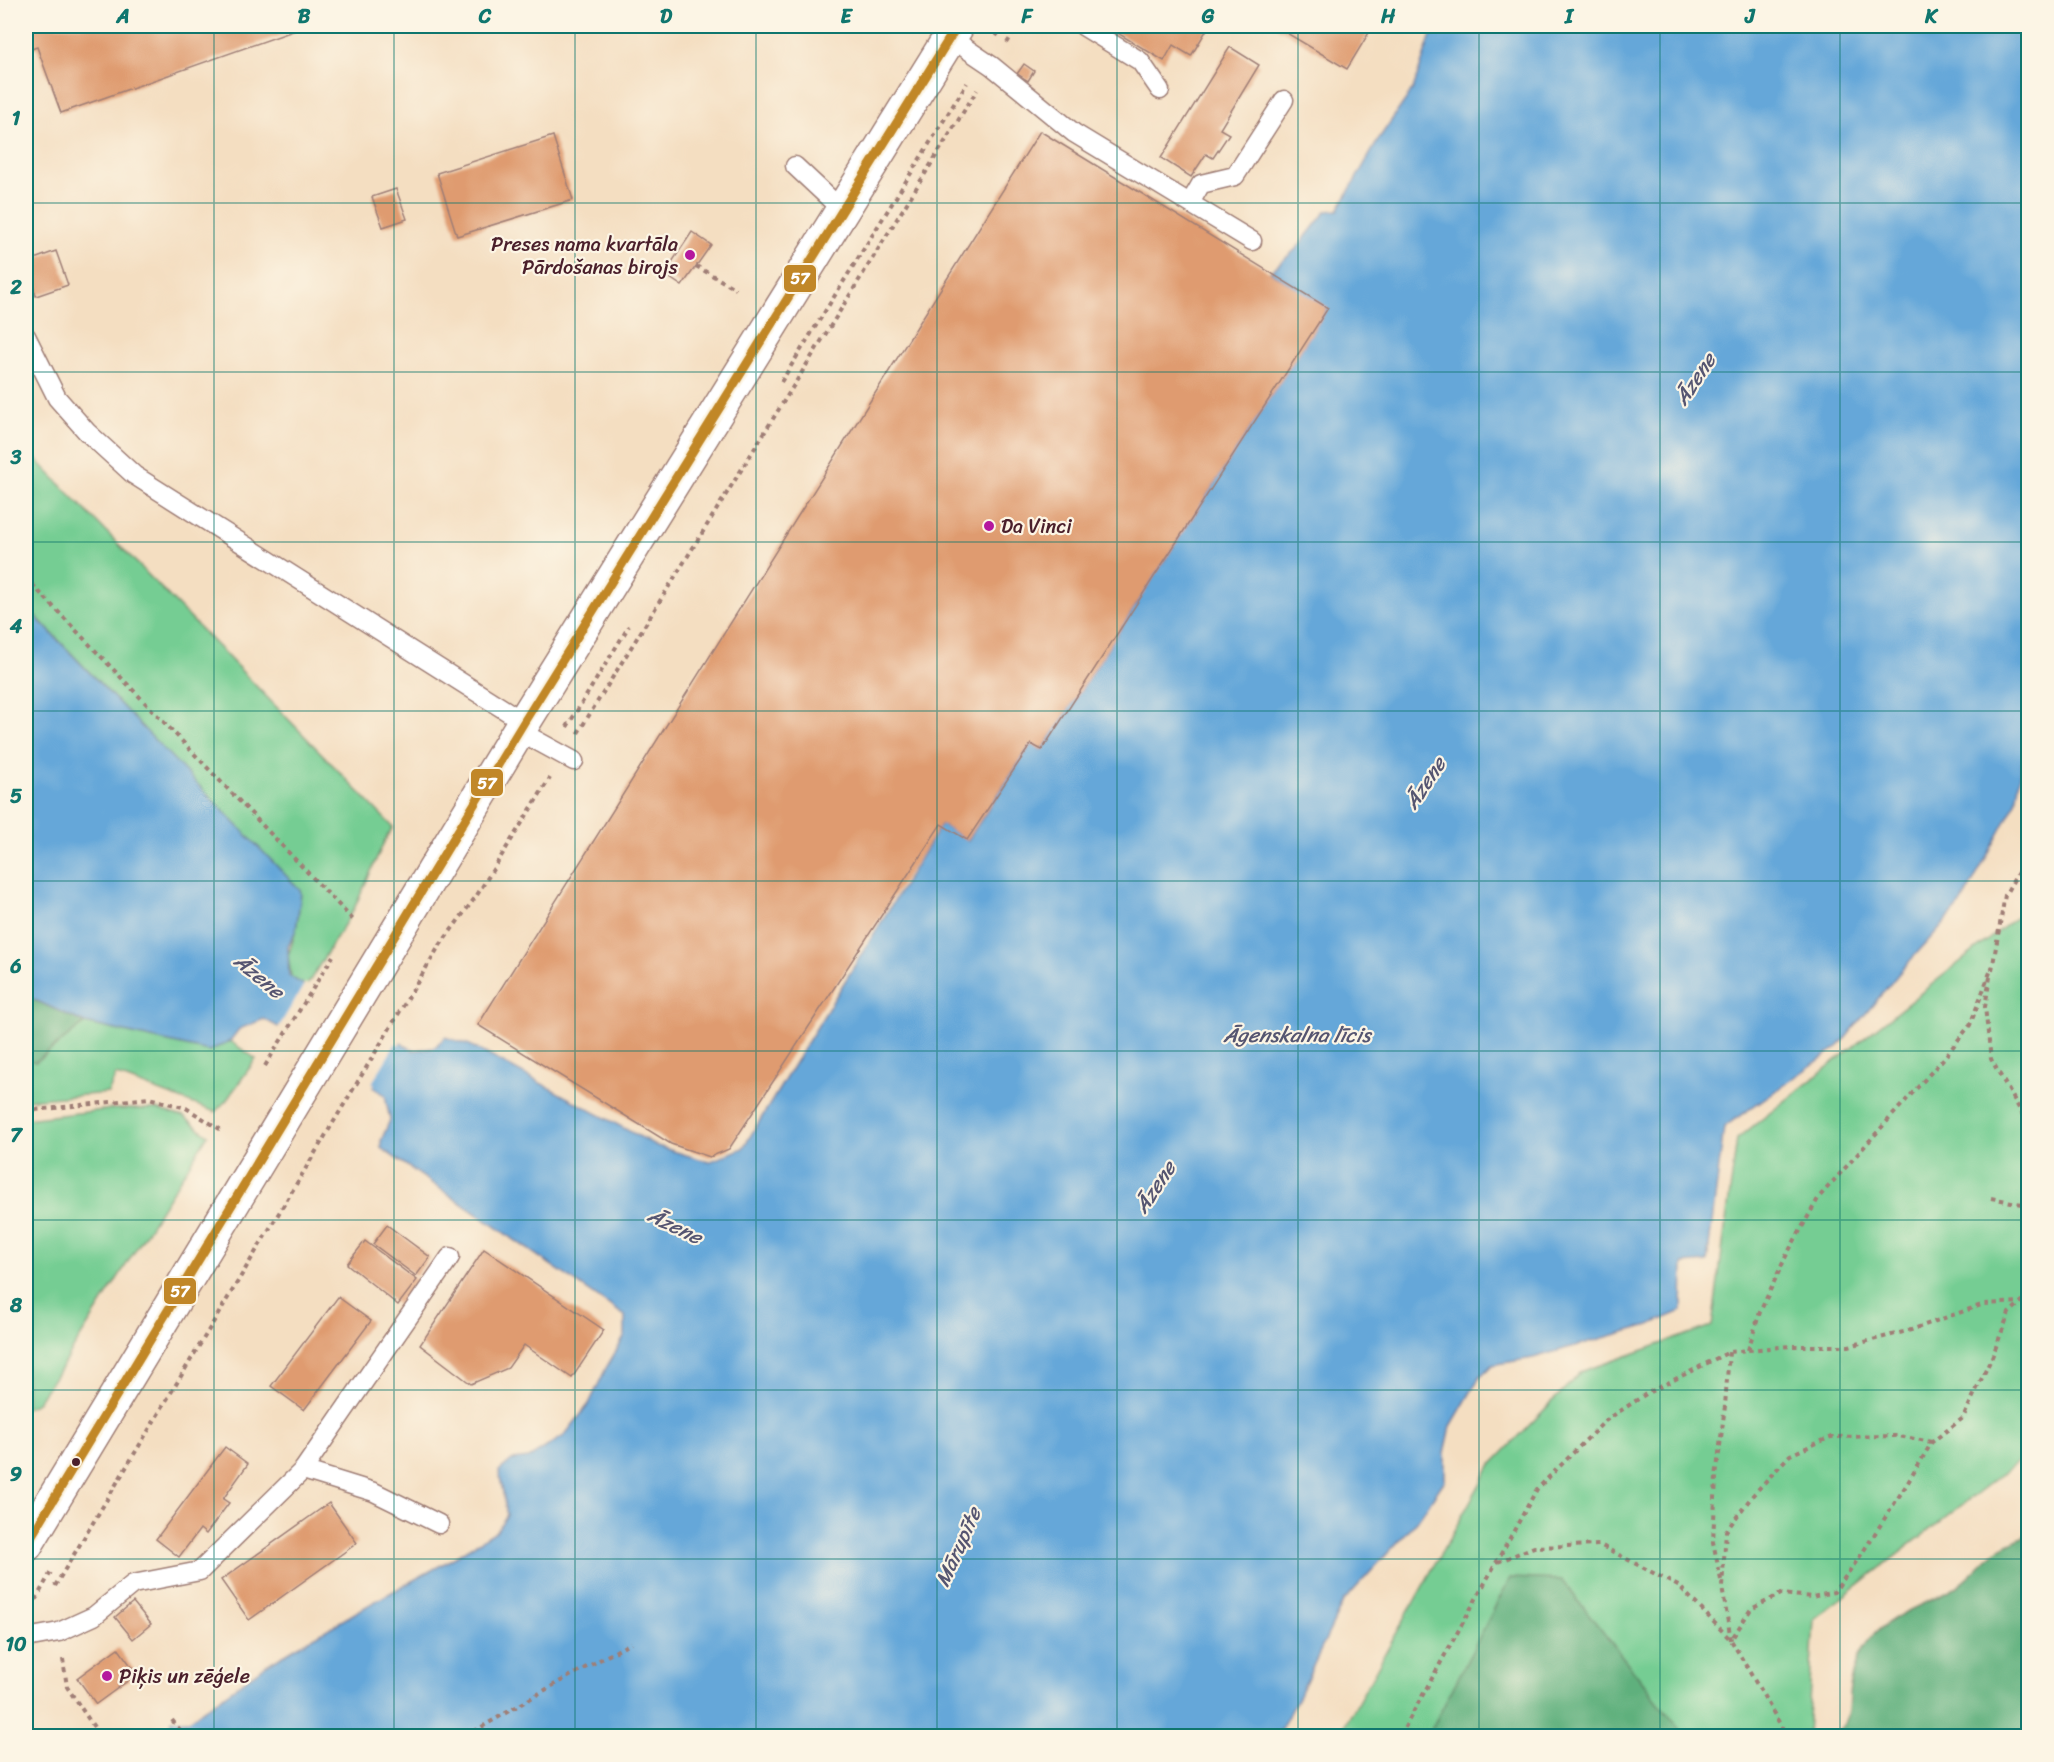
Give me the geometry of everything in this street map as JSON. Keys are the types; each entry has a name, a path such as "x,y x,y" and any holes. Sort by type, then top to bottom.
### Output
{"street":[{"path":"26,1545 521,726 953,32"}],"lane":[{"path":"1083,26 1140,61 1160,90"},
{"path":"953,32 1074,133 1251,241"},
{"path":"1190,203 1201,184 1235,176 1284,100"},
{"path":"795,166 842,210"},
{"path":"26,336 57,398 87,432 134,475 569,759"},
{"path":"26,1638 59,1632 94,1616 133,1584 200,1571 303,1470 450,1257"},
{"path":"303,1470 374,1492 439,1524"}],"path":[{"path":"55,1586 438,948 477,895 569,759 1018,26"},
{"path":"696,266 735,289"},
{"path":"26,578 354,921"},
{"path":"2028,855 2006,895 1985,1007 1991,1059 2028,1124"},
{"path":"265,1065 333,956"},
{"path":"1748,1350 1760,1312 1787,1254 1819,1197 1944,1058 1970,1025 1992,968"},
{"path":"26,1111 149,1098 186,1108 223,1131"},
{"path":"1991,1198 2028,1203 2028,1212"},
{"path":"1731,1640 1751,1609 1781,1594 1812,1597 1834,1592 1907,1484 1932,1442 1963,1418 1992,1357 2009,1313 2028,1296"},
{"path":"1400,1737 1537,1489 1605,1421 1646,1394 1730,1352 1790,1346 1850,1346 1911,1330 1984,1304 2021,1302"},
{"path":"1730,1352 1716,1478 1713,1542 1731,1640"},
{"path":"1722,1587 1726,1530 1753,1495 1790,1455 1831,1437 1898,1436 1932,1442"},
{"path":"1497,1562 1534,1547 1600,1545 1680,1587 1731,1640 1787,1737"},
{"path":"59,1632 67,1687 100,1737"},
{"path":"466,1737 631,1643"},
{"path":"172,1720 185,1737"}],"green space":[{"path":"26,449 393,827 354,909 306,987 291,977 288,956 296,930 301,893 26,606"},
{"path":"2028,908 2028,1454 1814,1619 1807,1736 1339,1736 1490,1466 1581,1372 1712,1326 1737,1139"},
{"path":"26,996 85,1023 35,1062 26,1059"},
{"path":"85,1023 209,1051 230,1041 256,1059 226,1101 215,1112 116,1075 108,1093 26,1100 26,1059 36,1062"},
{"path":"112,1109 156,1109 184,1117 208,1135 61,1368 36,1404 26,1408 26,1119"},
{"path":"2028,1534 2028,1736 1832,1736 1847,1718 1849,1691 1855,1667 1869,1639 1891,1621 1960,1584 1996,1551"},
{"path":"1510,1578 1562,1580 1685,1736 1428,1736"}],"water":[{"name":"Āgenskalna līcis","path":"1434,26 2028,26 2028,728 2016,802 1961,904 1900,972 1839,1046 1724,1127 1707,1262 1683,1264 1682,1311 1649,1325 1533,1358 1492,1365 1479,1378 1451,1426 1445,1453 1445,1480 1417,1521 1343,1602 1302,1690 1277,1736 141,1736 152,1729 169,1729 172,1720 189,1720 268,1664 452,1559 496,1531 507,1515 499,1471 512,1460 529,1458 564,1436 589,1404 606,1368 625,1336 625,1316 381,1148 381,1141 390,1120 385,1095 373,1087 374,1085 280,1026 264,1019 239,1029 230,1041 209,1051 85,1023 26,996 26,607 300,890 296,930 288,947 289,976 413,1050 434,1048 445,1037 470,1045 657,1146 709,1162 743,1148 941,824 968,840 1031,744 1042,750 1327,309 1270,272 1296,249 1326,211 1338,210 1380,137 1413,89"}],"pier":[{"path":"305,983 402,1040 399,1045 396,1043 372,1083 375,1085 371,1090 370,1086 277,1030"}],"building":[{"path":"26,26 307,26 61,113 37,47 26,51"},
{"path":"1106,26 1209,26 1191,56 1173,45 1164,61"},
{"path":"1275,26 1373,26 1347,69"},
{"path":"1230,47 1259,65 1220,129 1229,134 1213,158 1206,154 1191,177 1161,158"},
{"path":"1024,64 1034,71 1028,81 1017,74"},
{"name":"Da Vinci","path":"1040,131 1328,308 1042,750 1031,744 967,840 941,824 729,1149 710,1157 671,1144 478,1025"},
{"path":"553,136 573,200 457,236 437,173"},
{"path":"396,189 407,219 383,227 372,197"},
{"name":"Preses nama kvartāla Pārdošanas birojs","path":"692,232 711,245 682,286 664,274"},
{"path":"56,251 68,285 36,296 26,262"},
{"path":"387,1225 430,1257 416,1276 373,1244"},
{"path":"365,1241 417,1280 398,1305 347,1264"},
{"path":"484,1249 604,1330 572,1378 524,1345 508,1368 471,1384 420,1345"},
{"path":"338,1297 371,1321 304,1410 271,1386"},
{"path":"225,1447 248,1464 223,1499 229,1503 206,1534 200,1529 179,1557 156,1539"},
{"path":"329,1503 357,1543 249,1620 221,1580"},
{"path":"133,1602 151,1624 133,1639 115,1617"},
{"name":"Piķis un zēģele","path":"118,1648 137,1674 96,1704 77,1678"}],"transit line":[{"name":"57","path":"26,1545 524,722 957,26"}],"place":[{"name":"Preses nama kvartāla Pārdošanas birojs","path":"690,255"},
{"name":"Da Vinci","path":"989,526"},
{"name":"Piķis un zēģele","path":"107,1676"}],"water label":[{"name":"Āzene","path":"1695,379"},
{"name":"Āzene","path":"1425,783"},
{"name":"Āzene","path":"259,976"},
{"name":"Āzene","path":"1155,1187"},
{"name":"Āzene","path":"675,1226"},
{"name":"Mārupīte","path":"958,1547"}]}
